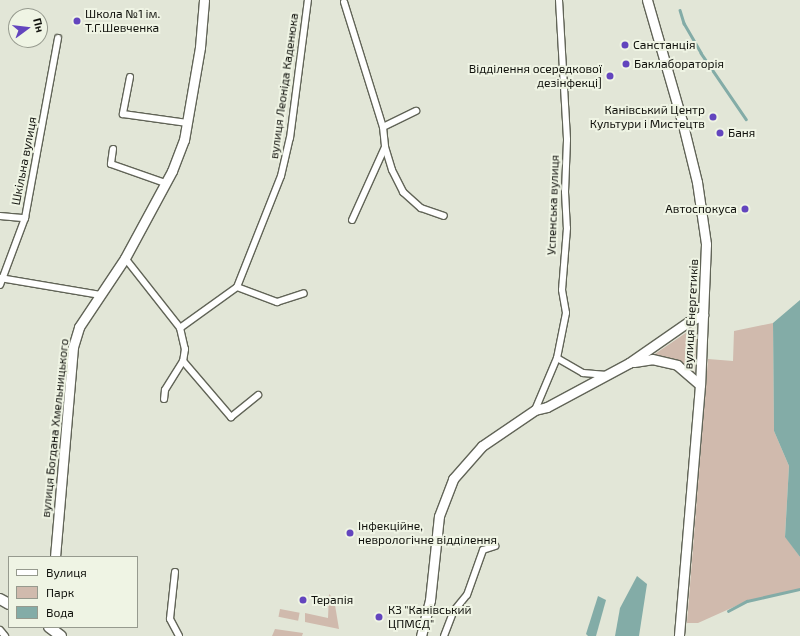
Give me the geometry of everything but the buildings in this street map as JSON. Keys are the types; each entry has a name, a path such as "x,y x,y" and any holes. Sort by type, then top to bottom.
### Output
{"main road":[{"path":"50,628 61,636"}],"street":[{"name":"вулиця Богдана Хмельницького","path":"55,556 73,347 79,327 125,258 165,183 184,140 200,47 204,0"},
{"name":"вулиця Леоніда Каденюка","path":"237,287 281,176 290,138 308,0"},
{"path":"351,0 344,1 383,128 385,147 392,170 403,192 421,208 444,216"},
{"name":"Успенська вулиця","path":"535,410 557,358 566,313 562,290 567,228 565,192 567,145 559,0"},
{"name":"вулиця Енергетиків","path":"647,0 679,108 704,222 706,244 700,385 679,636"},
{"name":"Шкільна вулиця","path":"0,285 1,278 25,218 58,38"},
{"path":"130,77 123,114 187,123"},
{"path":"383,128 416,111"},
{"path":"352,220 385,147"},
{"path":"113,149 111,164 165,183"},
{"path":"0,216 25,218"},
{"path":"125,258 180,328 185,349 183,360 165,390 164,399"},
{"path":"1,278 101,295"},
{"path":"180,328 237,287 277,302 304,293"},
{"path":"421,636 430,600 439,516 452,479 482,446 535,410 547,407 604,375 629,363 702,315"},
{"path":"557,358 583,373 604,375"},
{"path":"629,363 652,359 677,365 700,385"},
{"path":"183,360 230,417 258,395"},
{"path":"444,636 453,612 467,595 483,550 495,546"},
{"path":"175,572 170,620 179,636"},
{"path":"0,630 5,636"}],"green space":[{"path":"773,323 774,431 789,466 785,536 800,557 800,589 747,601 698,623 687,623 708,359 733,361 734,331"},
{"path":"693,328 697,334 694,373 667,358 652,356"},
{"path":"329,594 334,599 339,629 305,622 305,613 328,618"},
{"path":"280,609 300,613 298,621 278,617"},
{"path":"275,629 303,633 302,636 272,636"}],"water":[{"path":"800,300 800,557 785,537 789,466 774,431 773,323"},
{"path":"637,576 647,584 639,636 615,636 620,608"},
{"path":"598,596 606,600 596,636 588,636 586,634"}],"waterway":[{"path":"680,10 684,23 701,53 746,119"},
{"path":"728,611 747,601 800,589"}],"place":[{"name":"Школа №1 ім. Т.Г.Шевченка","path":"77,21"},
{"name":"Санстанція","path":"625,45"},
{"name":"Баклабораторія","path":"626,64"},
{"name":"Відділення осередкової дезінфекці]","path":"610,76"},
{"name":"Канівський Центр Культури і Мистецтв","path":"713,117"},
{"name":"Баня","path":"720,133"},
{"name":"Автоспокуса","path":"745,209"},
{"name":"Інфекційне, неврологічне відділення","path":"350,533"},
{"name":"Терапія","path":"303,600"},
{"name":"КЗ \"Канівський ЦПМСД\"","path":"379,617"}]}
